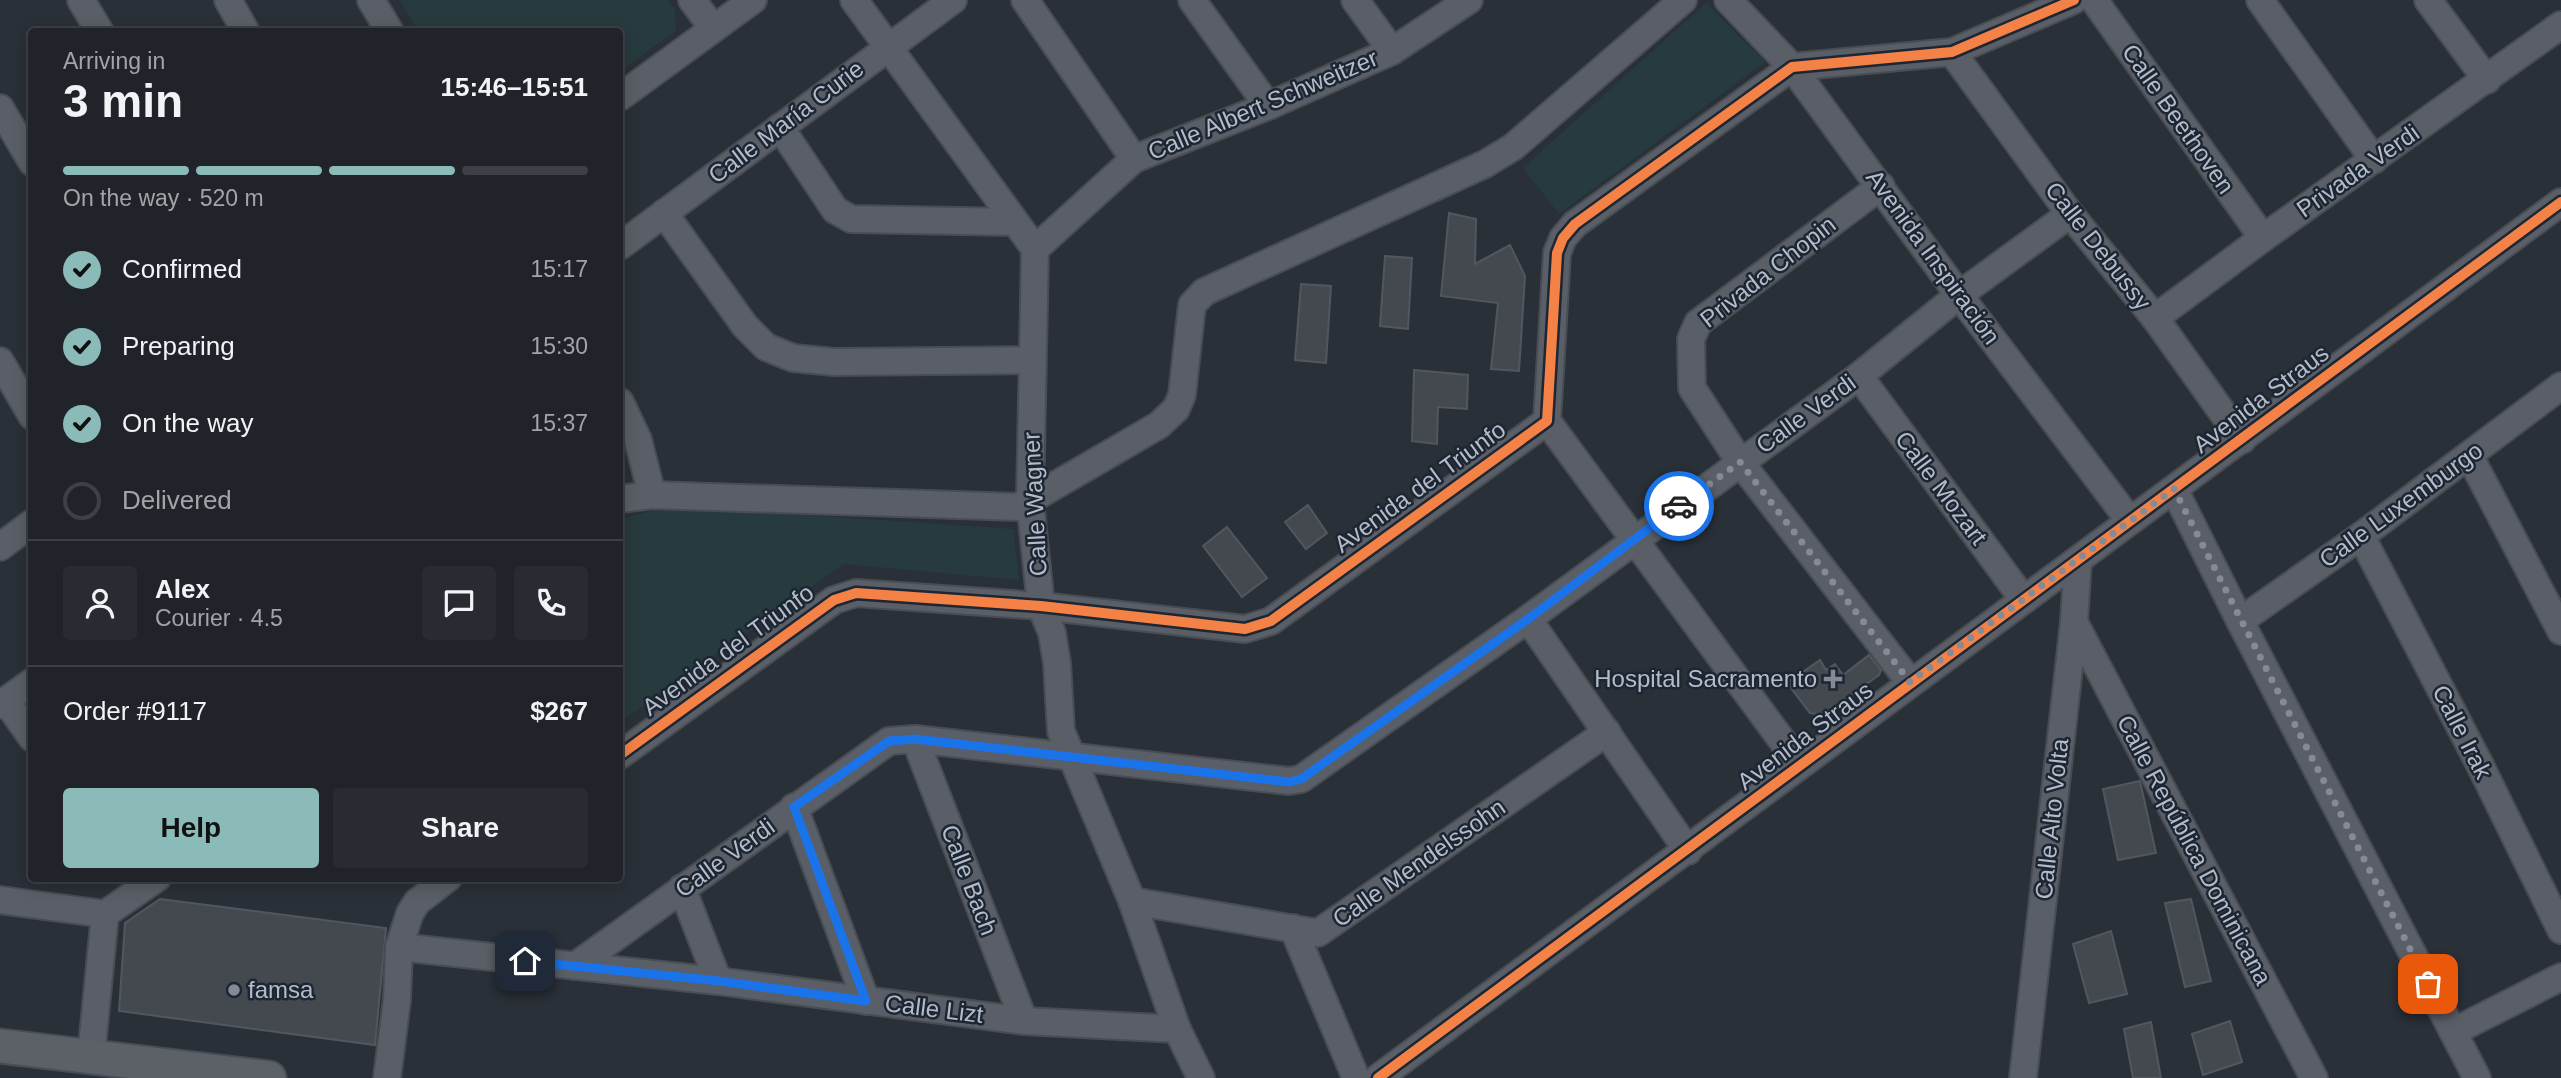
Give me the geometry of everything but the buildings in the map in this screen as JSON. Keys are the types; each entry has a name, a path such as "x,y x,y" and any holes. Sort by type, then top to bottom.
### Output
{"main road":[{"path":"0,1046 269,1078"},
{"path":"0,1060 91,1056"}],"street":[{"path":"81,0 98,28"},
{"path":"228,0 244,28"},
{"path":"371,0 388,28"},
{"path":"692,0 713,28"},
{"path":"623,95 753,0"},
{"path":"854,0 1035,249"},
{"name":"Calle María Curie","path":"623,244 953,0"},
{"path":"1025,0 1134,159"},
{"path":"1192,0 1268,106"},
{"path":"1355,0 1392,51"},
{"name":"Calle Albert Schweitzer","path":"1035,249 1134,159 1268,106 1392,51 1469,0"},
{"path":"623,499 652,495 1018,508 1159,425 1176,410 1182,395 1192,305 1204,292 1485,164 1513,147 1683,0"},
{"name":"Avenida Inspiración","path":"1728,0 1792,67 1959,295 2130,521"},
{"path":"1800,765 1547,421 1557,253 1563,238 1575,224 1792,67 1952,52 2074,0"},
{"name":"Calle Beethoven","path":"2094,0 2263,239"},
{"path":"2260,0 2374,160"},
{"path":"2428,0 2487,80"},
{"name":"Privada Verdi","path":"2155,318 2561,26"},
{"name":"Calle Debussy","path":"1952,52 2070,214 2155,318 2242,440"},
{"path":"0,108 28,155"},
{"path":"780,127 835,210 851,219 1014,222"},
{"name":"Privada Chopin","path":"1881,186 1698,323 1690,339 1692,388 1740,462 1910,682"},
{"name":"Avenida Straus","path":"1378,1078 2561,202"},
{"path":"664,213 745,326 766,346 793,358 834,362 1031,360"},
{"name":"Calle Verdi","path":"575,966 889,741 915,739 1289,782 1301,779 1528,619 1859,376 1959,295 2070,214"},
{"name":"Calle Wagner","path":"1035,249 1030,500 1041,606 1052,633 1057,663 1061,731 1132,901 1177,1029 1201,1078"},
{"path":"0,361 28,409"},
{"name":"Calle Mozart","path":"1859,376 2024,600"},
{"name":"Calle Luxemburgo","path":"2240,621 2361,536 2561,386"},
{"path":"623,408 638,440 652,495"},
{"name":"Avenida del Triunfo","path":"623,753 834,600 856,593 1041,606 1245,629 1257,627 1271,621 1547,421"},
{"path":"2469,455 2561,631"},
{"path":"2174,489 2477,1078"},
{"path":"0,547 28,526"},
{"name":"Calle Irak","path":"2361,536 2481,767 2561,930"},
{"name":"Calle Alto Volta","path":"2023,1078 2074,622 2078,560"},
{"path":"1528,619 1688,851"},
{"name":"Calle República Dominicana","path":"2074,622 2314,1078"},
{"path":"28,685 3,703 28,733"},
{"name":"Calle Mendelssohn","path":"1132,901 1318,933 1607,732"},
{"name":"Calle Bach","path":"915,739 1024,1021"},
{"path":"794,807 866,1001"},
{"path":"387,1078 397,1000 399,947 410,913 417,902 443,882"},
{"path":"91,1056 105,915 141,883"},
{"path":"682,888 719,981"},
{"path":"0,900 105,915"},
{"path":"1293,928 1356,1078"},
{"name":"Calle Lizt","path":"399,947 719,981 1024,1021 1177,1029"},
{"path":"2453,1032 2561,977"}],"green space":[{"path":"400,0 668,0 675,10 676,31 623,69 623,28 416,28"},
{"path":"1706,3 1765,62 1559,214 1523,168"},
{"path":"671,506 1013,529 1019,580 844,564 623,720 623,518"}],"cycle path":[{"path":"623,753 834,600 856,593 1041,606 1245,629 1271,621 1547,421 1557,253 1563,238 1575,224 1792,67 1952,52 2074,0"},
{"path":"1378,1078 2561,202"}],"way so far":[{"path":"1679,506 1740,462 1910,682 2174,489 2428,984"}],"place":[{"name":"Hospital Sacramento","path":"1833,679"},
{"name":"famsa","path":"234,990"}],"route":[{"path":"525,961 719,981 866,1001 794,807 889,741 915,739 1289,782 1301,779 1528,619 1679,506"}]}
